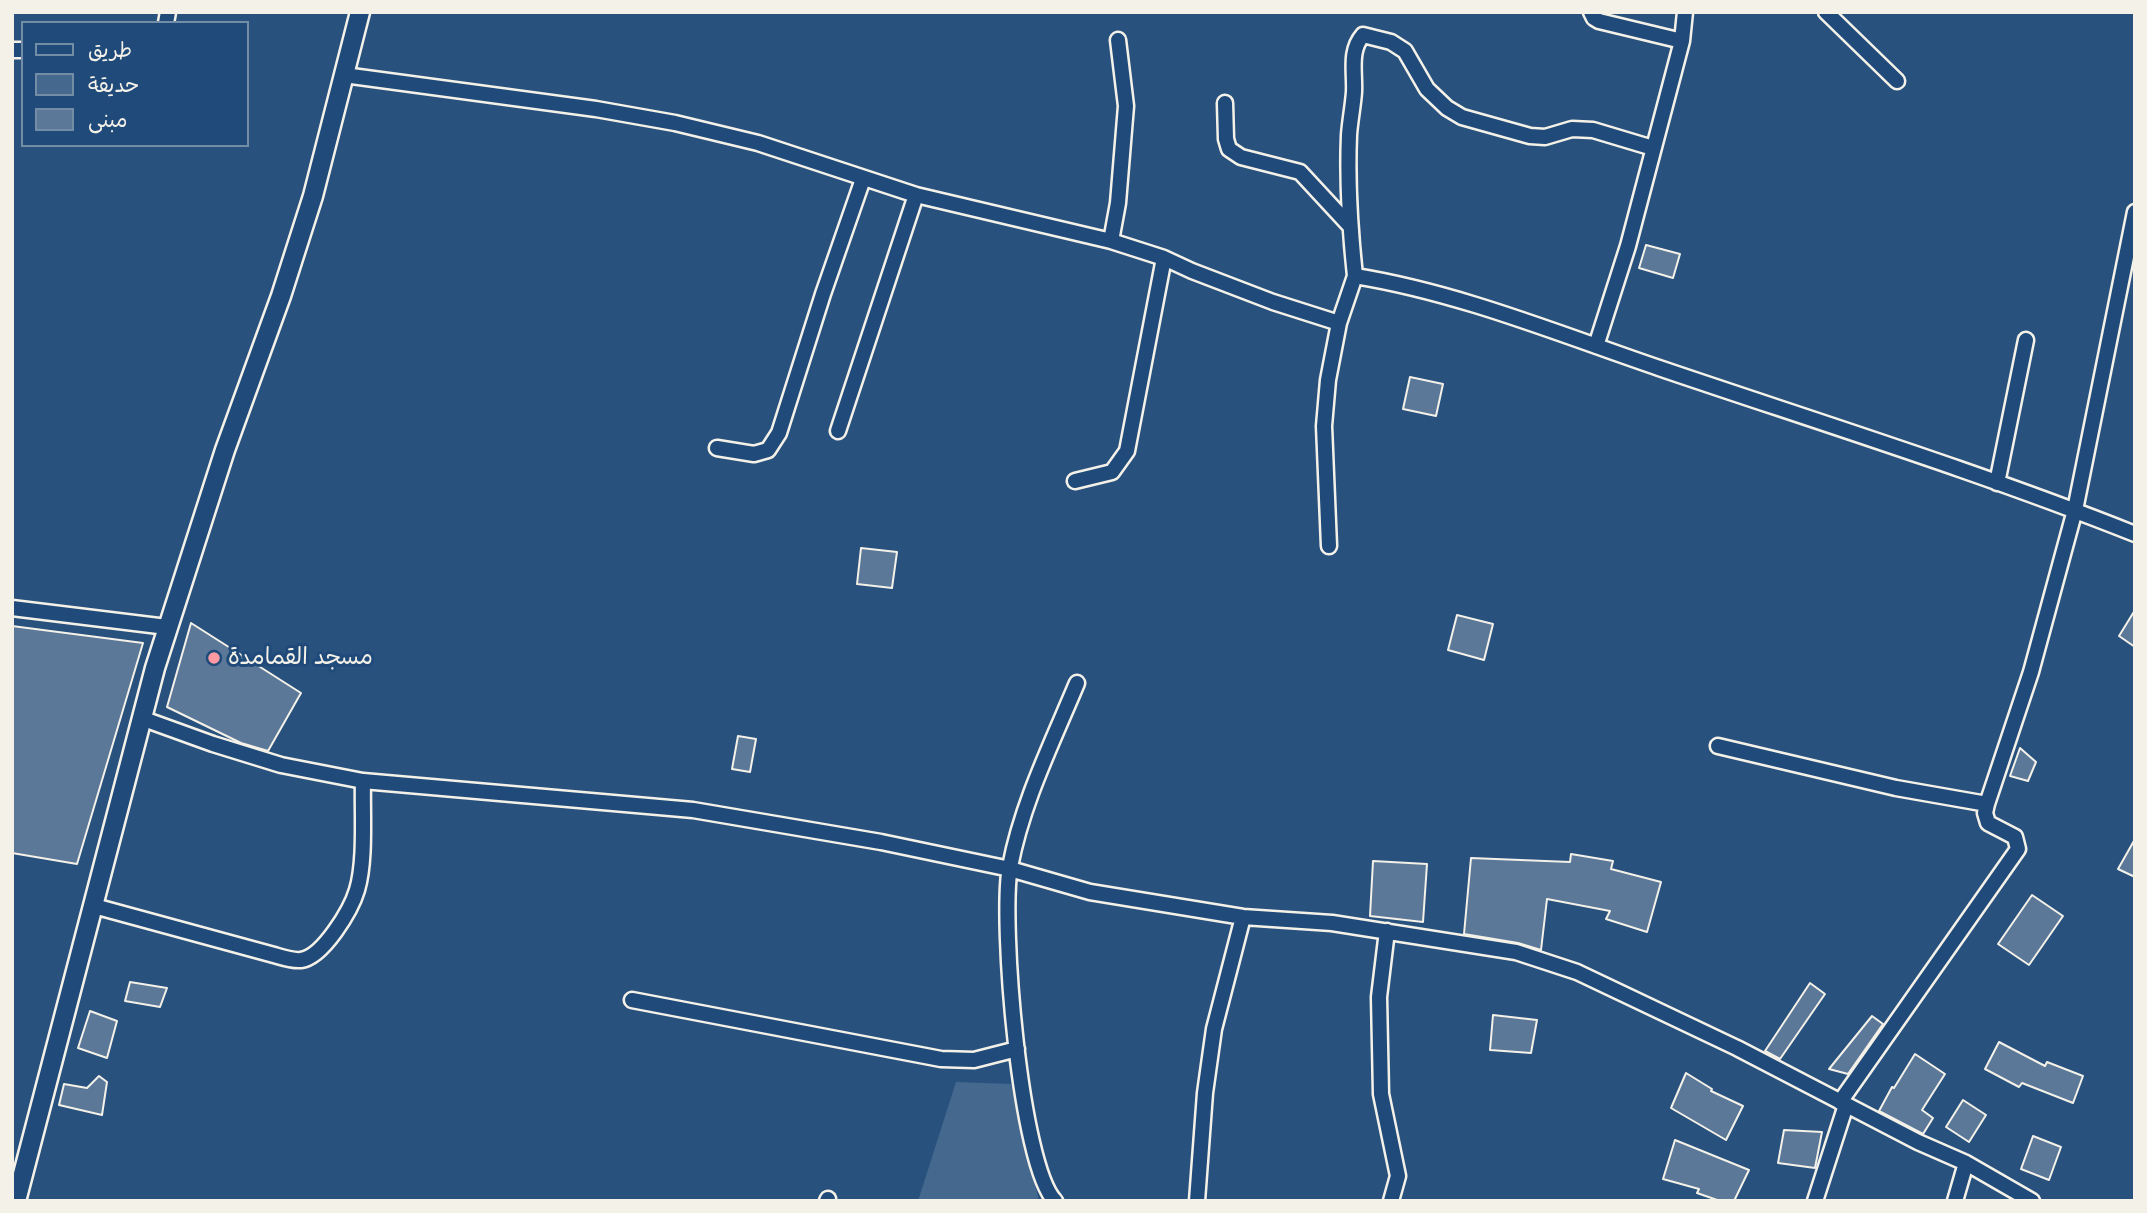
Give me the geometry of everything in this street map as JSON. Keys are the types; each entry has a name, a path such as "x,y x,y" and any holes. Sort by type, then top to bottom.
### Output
{"street":[{"path":"16,1201 167,627 313,196 360,12"},
{"path":"1591,12 1599,21 1682,41"},
{"path":"1596,346 1628,246 1682,41 1685,12"},
{"path":"1826,12 1897,80"},
{"path":"1329,545 1324,426 1328,380 1339,323 1355,276 1350,226 1349,134 1357,41 1363,35 1391,42 1405,51 1427,89 1447,108 1462,117 1545,138 1572,129 1593,130 1653,148"},
{"path":"1111,241 1118,203 1126,106 1118,40"},
{"path":"344,75 596,109 675,123 758,143 916,195 1111,241 1164,258 1273,302 1339,323"},
{"path":"1225,103 1226,139 1229,149 1241,157 1300,172 1350,226"},
{"path":"717,448 754,454 768,450 779,433 863,179"},
{"path":"838,431 916,195"},
{"path":"1815,1201 1843,1103 2018,849 2015,837 1988,823 1985,813 2031,672 2075,510 2135,212"},
{"path":"1074,481 1112,472 1127,451 1164,258"},
{"path":"1355,276 1481,306 1834,425 2075,510 2135,534"},
{"path":"1997,483 2026,340"},
{"path":"12,608 167,627"},
{"path":"1055,1201 1035,1160 1017,1049 1009,953 1010,869 1028,799 1077,683"},
{"path":"141,718 281,765 363,780 693,810 881,842 1010,869 1090,892 1243,917 1332,923 1516,952 1577,972 1737,1048 1927,1146 1966,1163 2032,1201"},
{"path":"1718,746 1896,788 1987,804"},
{"path":"94,906 274,955 300,960 316,953 331,940 357,890 363,780"},
{"path":"1197,1201 1205,1093 1214,1029 1243,917"},
{"path":"1387,931 1379,997 1381,1094 1398,1176 1391,1201"},
{"path":"632,1000 949,1060 974,1060 1017,1049"},
{"path":"1955,1201 1966,1163"}],"green space":[{"path":"956,1082 1011,1084 1039,1201 918,1201"}],"building":[{"path":"1646,245 1680,254 1673,278 1639,268"},
{"path":"1410,377 1443,384 1436,416 1403,409"},
{"path":"861,548 897,552 892,588 857,584"},
{"path":"2135,610 2135,647 2119,636"},
{"path":"1457,615 1493,624 1484,660 1448,650"},
{"name":"مسجد القمامدة","path":"191,623 301,693 268,751 241,743 167,707"},
{"path":"12,626 143,643 77,864 12,853"},
{"path":"738,736 756,739 750,772 732,769"},
{"path":"2020,748 2036,762 2028,781 2010,776"},
{"path":"2135,839 2135,877 2118,869"},
{"path":"1571,854 1613,861 1611,869 1661,882 1647,932 1606,919 1610,911 1547,899 1541,950 1518,943 1464,934 1471,858 1570,862"},
{"path":"1373,861 1427,864 1423,922 1370,916"},
{"path":"2032,895 2063,916 2029,965 1998,944"},
{"path":"130,982 167,988 160,1007 125,1001"},
{"path":"1810,983 1825,994 1780,1059 1765,1051"},
{"path":"90,1011 117,1021 107,1058 78,1048"},
{"path":"1493,1015 1537,1020 1531,1053 1490,1050"},
{"path":"1872,1016 1883,1024 1848,1074 1829,1069"},
{"path":"1999,1042 2045,1066 2047,1062 2083,1076 2073,1103 2022,1083 2019,1087 1985,1069"},
{"path":"1915,1054 1945,1074 1922,1110 1933,1118 1923,1134 1879,1111"},
{"path":"1686,1073 1712,1089 1711,1091 1743,1106 1726,1140 1671,1108"},
{"path":"99,1076 107,1082 102,1115 59,1105 64,1084 87,1088"},
{"path":"1963,1100 1986,1115 1969,1142 1946,1127"},
{"path":"1784,1130 1822,1132 1815,1168 1778,1163"},
{"path":"2033,1136 2061,1147 2049,1180 2021,1169"},
{"path":"1675,1140 1749,1170 1734,1201 1720,1201 1697,1193 1699,1189 1663,1179"}],"place":[{"name":"مسجد القمامدة","path":"214,658"}]}
